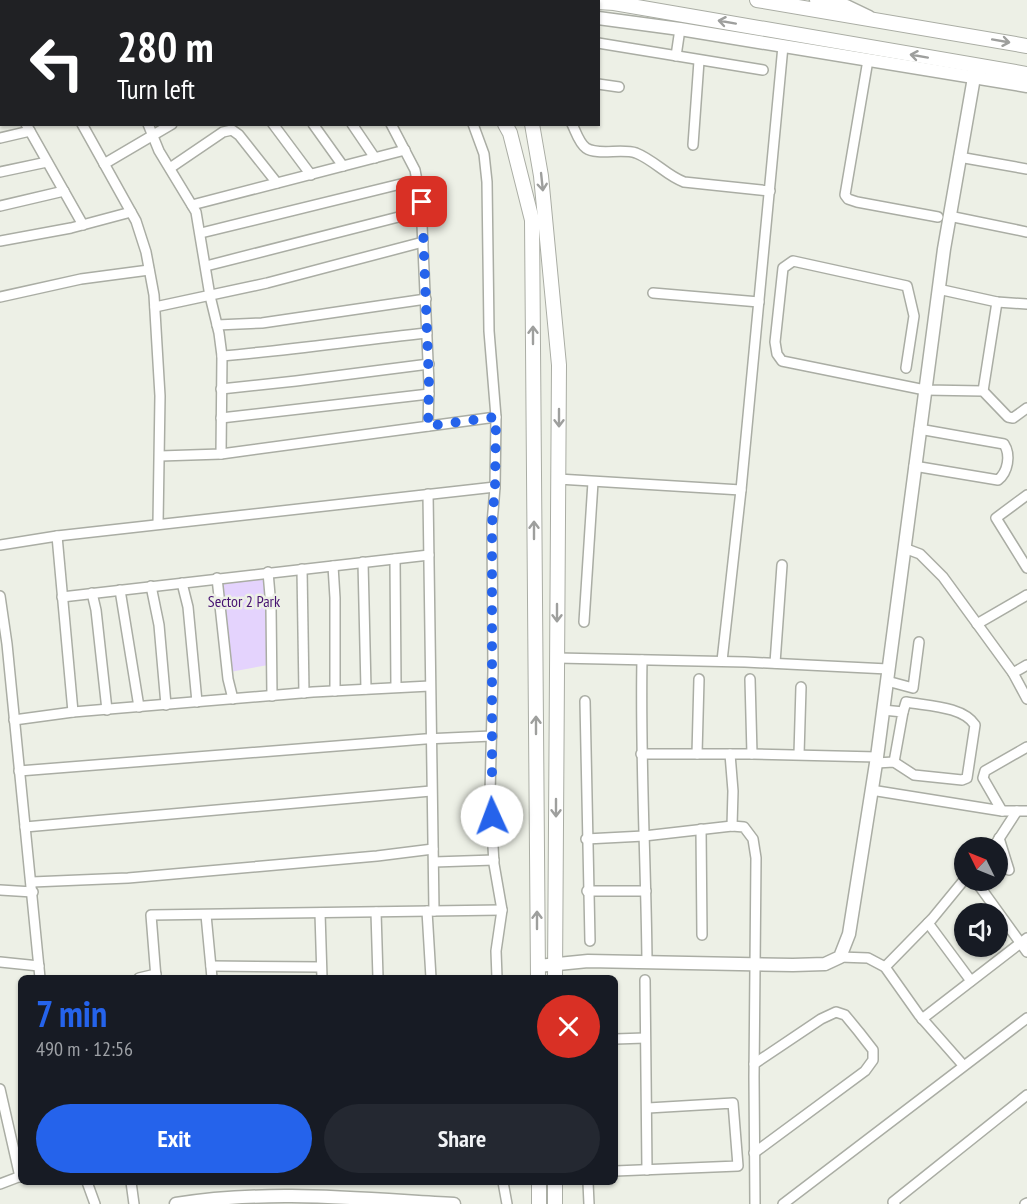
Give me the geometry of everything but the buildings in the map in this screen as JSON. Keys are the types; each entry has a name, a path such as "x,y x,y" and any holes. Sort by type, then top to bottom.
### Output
{"main road":[{"path":"757,0 1027,46"},
{"path":"614,1 975,71 1027,74"},
{"path":"506,126 510,133 532,220 538,972"},
{"path":"532,126 541,176 559,365 555,975"},
{"path":"539,1185 539,1204"},
{"path":"555,1185 555,1204"}],"street":[{"path":"816,0 846,6 873,20"},
{"path":"600,18 868,60 975,71 1027,86"},
{"path":"676,56 680,29"},
{"path":"600,43 763,70"},
{"path":"722,662 741,490 783,46"},
{"path":"868,60 845,195 848,199 1027,232"},
{"path":"693,145 699,61"},
{"path":"840,957 849,934 876,760 938,289 944,217 959,157 975,71"},
{"path":"600,84 619,87"},
{"path":"83,126 136,221 146,252 155,308 160,396 158,524"},
{"path":"149,126 159,151 196,212 201,233 222,356 221,454"},
{"path":"104,164 168,126"},
{"path":"274,126 311,175"},
{"path":"314,126 343,166"},
{"path":"353,126 375,158"},
{"path":"392,126 415,170 422,211 429,364 428,426"},
{"path":"474,126 484,154 487,182 489,331 496,417 492,524 490,794 494,860 502,910 496,951 497,975"},
{"path":"573,126 582,144 593,152 619,150 636,153 684,182 770,191"},
{"path":"0,138 28,128 83,225"},
{"path":"170,168 223,132 232,130 239,135 277,183"},
{"path":"192,205 405,150"},
{"path":"959,157 1027,169"},
{"path":"0,172 47,162"},
{"path":"201,233 417,180"},
{"path":"0,206 64,190"},
{"path":"206,266 422,211"},
{"path":"0,241 83,225 131,212"},
{"path":"155,308 423,242"},
{"path":"906,368 914,316 907,286 793,261 783,268 775,342 777,354 782,361 925,390 983,391 1008,417 1013,418 1027,408"},
{"path":"0,297 81,279 149,270"},
{"path":"938,289 997,302 1027,304"},
{"path":"653,293 759,302"},
{"path":"218,325 262,322 426,299"},
{"path":"983,391 997,302"},
{"path":"222,356 427,333"},
{"path":"221,389 429,364"},
{"path":"220,418 429,394"},
{"path":"160,456 221,454 496,417"},
{"path":"914,466 998,480 1004,475 1007,467 1007,449 1004,444 919,429"},
{"path":"558,479 741,490"},
{"path":"584,622 593,482"},
{"path":"0,545 158,524 295,511 495,487"},
{"path":"428,494 431,791 434,862 430,911 430,975"},
{"path":"1027,495 993,513 1027,568"},
{"path":"57,536 72,712"},
{"path":"904,548 920,554 943,577 1013,673 1027,699"},
{"path":"62,597 429,555"},
{"path":"394,559 396,687"},
{"path":"363,562 366,689"},
{"path":"775,663 782,565"},
{"path":"333,566 335,691"},
{"path":"302,569 304,693"},
{"path":"268,572 271,607 272,696"},
{"path":"217,578 228,679 233,699"},
{"path":"182,583 188,607 197,702"},
{"path":"151,586 161,644 166,705"},
{"path":"120,590 139,707"},
{"path":"92,594 96,610 107,710"},
{"path":"977,624 1027,595"},
{"path":"0,596 40,975"},
{"path":"913,688 919,642"},
{"path":"557,658 775,663 887,675 913,688 920,700 969,712"},
{"path":"642,660 641,754 646,961"},
{"path":"1013,673 1027,665"},
{"path":"697,754 699,679"},
{"path":"750,680 752,754"},
{"path":"14,720 72,712 304,693 430,686"},
{"path":"799,754 801,687"},
{"path":"585,701 587,891 590,941"},
{"path":"641,754 799,754 876,760 894,762 914,775 962,780 967,778 975,725 957,712 906,702 894,762"},
{"path":"883,710 903,712"},
{"path":"19,771 492,736"},
{"path":"1002,811 983,778 984,771 1027,747"},
{"path":"730,753 733,792 732,826"},
{"path":"871,790 1002,811 1022,811"},
{"path":"24,827 431,791"},
{"path":"1000,837 1022,811"},
{"path":"586,839 644,836 732,826 744,827 753,839 756,893 755,1204"},
{"path":"701,829 702,935"},
{"path":"0,890 433,849"},
{"path":"434,862 494,860"},
{"path":"587,891 646,891"},
{"path":"885,967 928,923 955,891"},
{"path":"984,891 1024,941 1027,952"},
{"path":"156,975 151,915 502,910"},
{"path":"376,912 378,975"},
{"path":"320,913 322,975"},
{"path":"206,915 212,975"},
{"path":"928,923 971,981"},
{"path":"922,1019 1024,941"},
{"path":"538,972 555,964 588,961 825,964 840,957 868,958 885,967 922,1019 963,1065"},
{"path":"0,962 39,966"},
{"path":"212,966 321,967"},
{"path":"645,980 647,1170"},
{"path":"754,1065 821,1019 836,1012 845,1015 873,1050 873,1060 865,1071 754,1153"},
{"path":"1026,1019 1027,1031"},
{"path":"783,1204 1026,1019"},
{"path":"618,1039 645,1038"},
{"path":"0,1089 18,1164"},
{"path":"895,1204 893,1202 1027,1095"},
{"path":"618,1171 738,1166 733,1103 648,1108"},
{"path":"0,1184 18,1178"},
{"path":"88,1185 95,1204"},
{"path":"131,1185 134,1204"},
{"path":"504,1185 507,1204"},
{"path":"588,1185 589,1204"},
{"path":"176,1204 210,1198 275,1195 454,1204"}],"green space":[{"name":"Sector 2 Park","path":"267,574 268,665 230,672 219,580"}],"route":[{"path":"422,202 429,384 428,426 496,417 492,524 493,671 490,794 492,816"}]}
